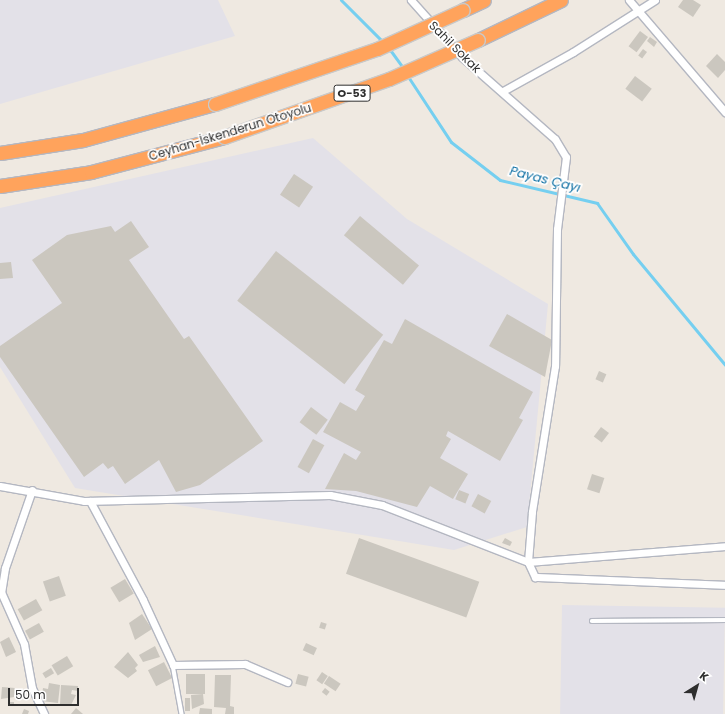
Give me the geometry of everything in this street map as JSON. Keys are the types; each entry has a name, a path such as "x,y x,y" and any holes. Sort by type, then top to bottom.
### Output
{"highway":[{"path":"0,153 83,140 215,104 377,49 484,0"},
{"name":"Ceyhan-İskenderun Otoyolu","path":"3,186 90,172 224,137 389,79 478,40 561,0"}],"street":[{"name":"Sahil Sokak","path":"411,0 462,57 502,91 563,148 566,157 557,229 555,366 532,512 528,562"},
{"path":"629,0 635,11 725,112"},
{"path":"502,91 573,52 635,11 655,0"},
{"path":"0,486 32,490 90,501 330,495 382,505 528,562 725,546"},
{"path":"32,490 5,568 1,592 24,644 32,688 44,714"},
{"path":"90,501 143,600 172,666 245,664 287,682"},
{"path":"528,562 535,577 725,585"}],"lane":[{"path":"592,621 725,620"},
{"path":"172,666 182,714"}],"shaded area":[{"path":"0,0 218,0 235,36 0,104"},
{"path":"313,138 407,219 548,304 527,527 454,550 75,488 0,367 0,208"},
{"path":"562,605 725,608 723,714 560,714"}],"building":[{"path":"683,0 693,0 701,5 693,17 678,7"},
{"path":"640,31 648,37 637,52 629,46"},
{"path":"650,37 657,42 654,47 647,41"},
{"path":"643,49 647,52 642,58 638,55"},
{"path":"717,54 725,62 725,70 718,78 706,66"},
{"path":"635,76 652,89 642,101 625,89"},
{"path":"294,174 313,187 299,208 280,195"},
{"path":"360,216 419,265 403,285 344,235"},
{"path":"131,221 149,247 129,260 184,339 189,336 263,441 200,485 176,492 159,460 125,484 113,466 108,469 103,463 84,477 0,357 0,346 62,303 32,260 67,235 111,226 115,232"},
{"path":"276,251 383,335 344,384 237,301"},
{"path":"11,262 13,278 0,279 0,263"},
{"path":"507,314 552,340 545,377 489,346"},
{"path":"405,319 533,392 519,418 523,420 500,461 448,431 446,436 451,439 440,458 468,474 453,499 430,486 417,507 356,491 325,489 344,453 356,460 361,452 323,432 340,402 356,411 365,396 355,390 384,340 392,344"},
{"path":"599,371 606,374 603,382 595,379"},
{"path":"311,407 328,420 316,435 300,422"},
{"path":"601,427 609,433 602,443 594,437"},
{"path":"313,439 324,445 309,473 297,467"},
{"path":"592,474 604,478 599,493 587,489"},
{"path":"459,490 469,494 465,503 455,499"},
{"path":"478,494 491,501 485,513 471,506"},
{"path":"359,538 479,582 466,617 346,574"},
{"path":"505,538 512,542 510,546 502,543"},
{"path":"59,576 66,596 50,601 43,582"},
{"path":"125,579 134,594 119,602 110,588"},
{"path":"36,599 42,610 24,621 18,609"},
{"path":"142,614 152,629 135,640 129,623"},
{"path":"321,622 327,624 325,630 319,628"},
{"path":"39,623 44,632 30,640 25,631"},
{"path":"9,637 16,652 6,657 0,642"},
{"path":"306,643 317,648 314,655 303,650"},
{"path":"155,646 160,657 143,662 139,655"},
{"path":"128,652 138,665 135,668 137,671 128,678 114,667"},
{"path":"67,656 73,666 58,676 52,665"},
{"path":"164,662 172,678 156,686 148,670"},
{"path":"51,668 54,673 46,678 42,673"},
{"path":"322,672 328,676 322,684 316,680"},
{"path":"186,674 205,674 205,694 186,694"},
{"path":"298,674 309,677 306,687 295,684"},
{"path":"215,675 231,675 230,706 234,707 234,714 225,714 226,708 214,707"},
{"path":"329,676 341,684 336,691 324,683"},
{"path":"49,683 60,685 58,703 41,701 43,688 48,689"},
{"path":"61,685 78,686 78,691 72,690 71,694 76,695 71,705 60,704"},
{"path":"2,687 15,688 14,697 1,699"},
{"path":"325,688 330,692 327,696 322,692"},
{"path":"203,694 204,704 192,709 191,695"},
{"path":"185,698 190,698 190,711 185,711"},
{"path":"8,702 14,702 14,706 8,706"},
{"path":"76,708 83,714 71,714"},
{"path":"200,708 212,709 212,714 199,714"},
{"path":"24,709 29,711 28,714 22,714"}],"waterway":[{"name":"Payas Çayı","path":"341,0 384,43"},
{"name":"Payas Çayı","path":"388,47 403,68"},
{"name":"Payas Çayı","path":"407,75 451,142 500,180 597,203 633,254 725,365"}]}
